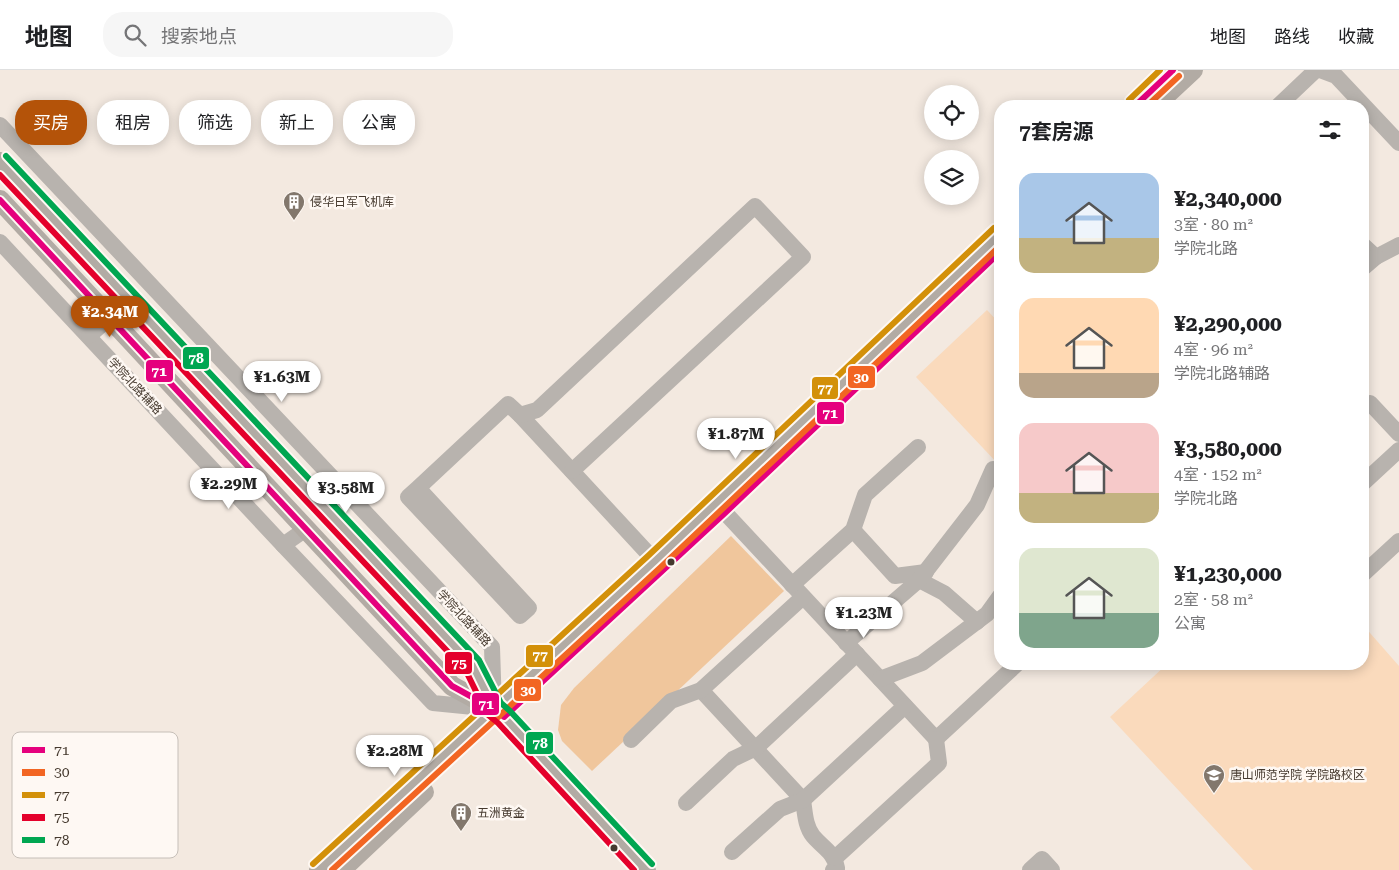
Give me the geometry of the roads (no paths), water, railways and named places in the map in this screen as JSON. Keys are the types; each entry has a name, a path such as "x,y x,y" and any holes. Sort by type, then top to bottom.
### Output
{"main road":[{"path":"1141,100 1173,70"},
{"path":"1161,100 1193,70"},
{"path":"0,162 473,666 499,713 646,870"},
{"path":"0,200 452,686 499,713"},
{"path":"341,870 655,561 720,508 994,240"},
{"path":"319,870 499,713 994,257"},
{"path":"110,317 130,300"}],"street":[{"path":"1284,100 1316,70"},
{"path":"1320,70 1339,73 1365,100"},
{"path":"1369,105 1396,133"},
{"name":"学院北路辅路","path":"0,125 492,647 499,713 433,703 0,242"},
{"path":"520,415 537,410 755,206 803,257 572,471"},
{"path":"1369,264 1376,257 1399,245"},
{"path":"1369,250 1376,257"},
{"path":"130,300 148,283"},
{"path":"89,336 110,317"},
{"path":"1370,403 1399,434"},
{"path":"418,488 529,608 520,616 408,497 508,404 655,561"},
{"path":"631,740 671,701 701,690 798,591 853,530 865,495 918,447"},
{"path":"1369,478 1399,450"},
{"path":"686,802 733,759 756,748 922,576 977,505 993,469"},
{"path":"326,510 346,494"},
{"path":"701,690 804,800 807,825 812,835 834,864 939,763 936,739 720,508"},
{"path":"283,545 306,528"},
{"path":"853,530 895,576 922,576 977,622"},
{"path":"1369,569 1399,541"},
{"path":"880,679 922,664 987,614 994,604"},
{"path":"936,739 1011,670"},
{"path":"732,852 780,809 804,800 905,706"},
{"path":"1041,866 1047,854 1063,870"}],"place":[{"name":"侵华日军飞机库","path":"294,221"},
{"name":"唐山师范学院 学院路校区","path":"1214,794"},
{"name":"五洲黄金","path":"461,832"}]}
